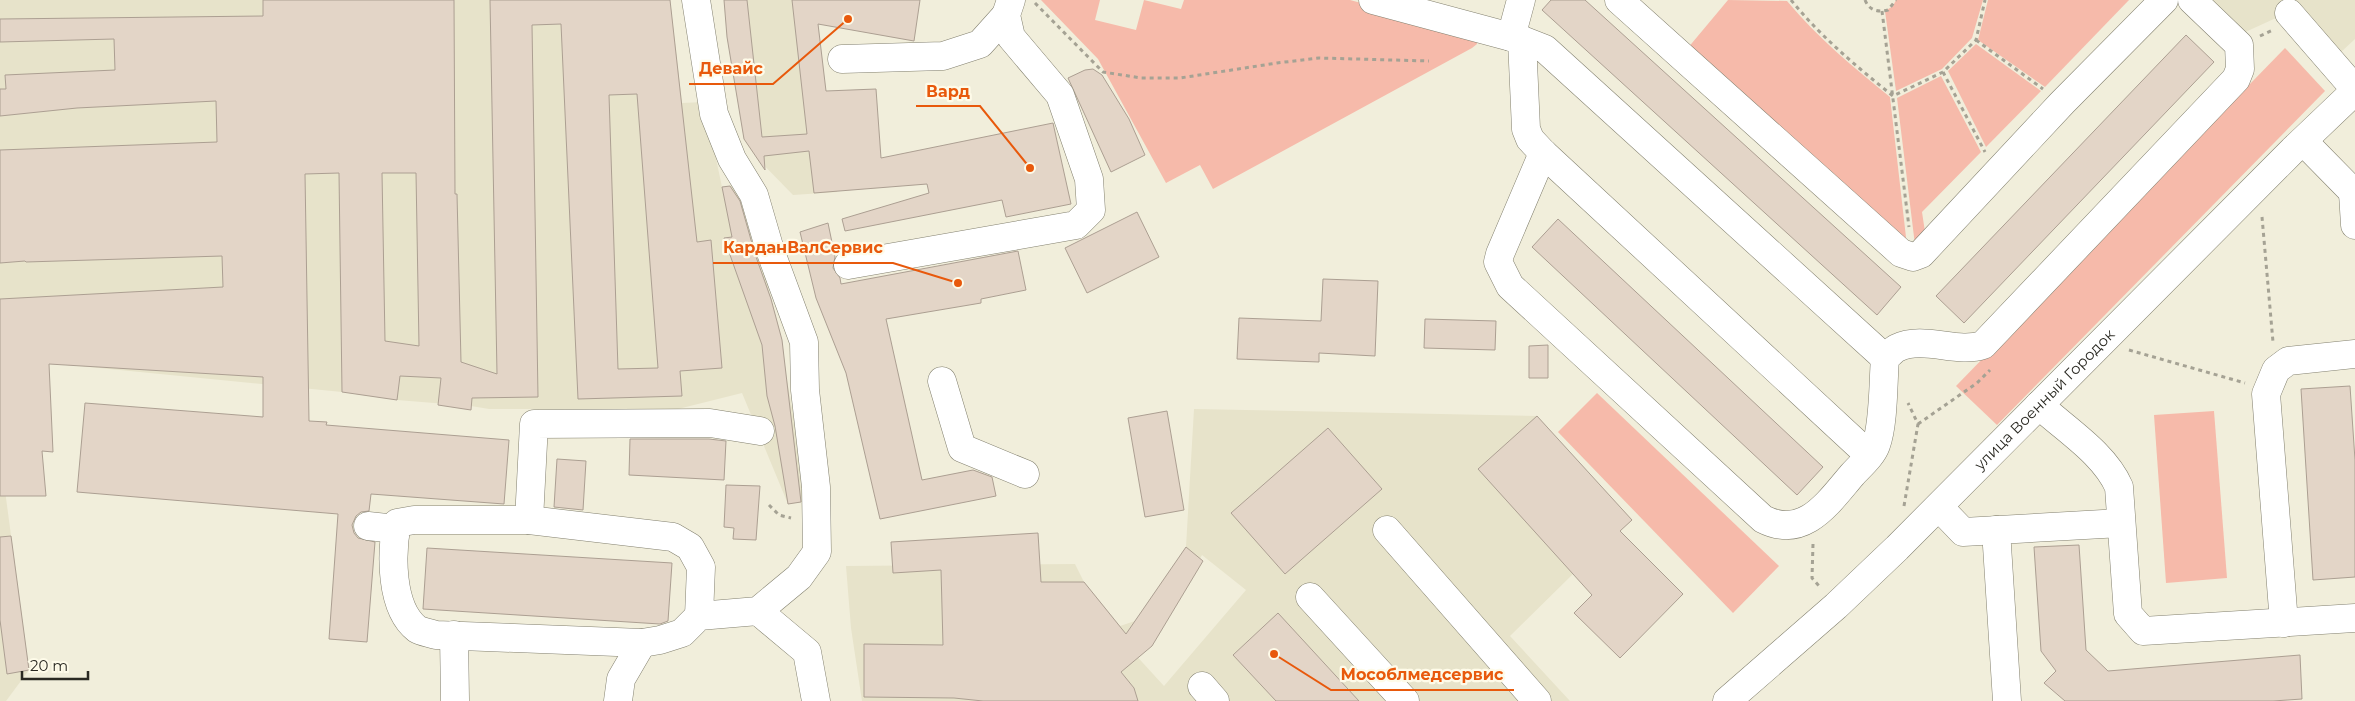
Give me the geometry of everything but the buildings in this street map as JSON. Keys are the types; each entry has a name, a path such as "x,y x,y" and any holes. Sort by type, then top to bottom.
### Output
{"street":[{"path":"696,0 714,114 732,159 754,195 770,250 804,342 805,390 816,487 817,552 799,577 758,611 699,616 682,633 642,643 436,635 418,630 404,613 396,595 393,544 397,523 414,520 529,520 673,537 690,547 701,567 699,616"},
{"path":"1373,0 1517,39 1545,49 1885,358"},
{"path":"1521,0 1517,39 1526,129 1530,139 1869,455"},
{"path":"1619,0 1901,253 1913,257 1921,254 2062,102 2164,0"},
{"path":"1543,153 1498,262 1510,286 1763,519 1773,524 1794,524 1815,516 1875,446 1879,433 1885,358 1898,348 1910,345 1933,344 1962,348 1983,344 2236,79 2240,69 2239,45 2192,0"},
{"path":"842,59 943,56 980,44 1008,7"},
{"path":"848,266 1076,225 1091,210 1089,179 1060,95 1011,37 1008,7"},
{"path":"2292,17 2355,90"},
{"name":"улица Военный Городок","path":"1727,701 1836,606 1939,506 2355,90"},
{"path":"2303,141 2354,194 2355,225"},
{"path":"2284,623 2266,394 2272,380 2288,361 2355,354"},
{"path":"942,381 962,448 1025,474"},
{"path":"2039,405 2103,461 2113,474 2119,487 2128,614 2143,631 2355,618"},
{"path":"529,520 534,424 710,423 760,431"},
{"path":"1939,506 1963,532 2121,523"},
{"path":"368,526 396,529"},
{"path":"1386,530 1537,701"},
{"path":"1996,530 2007,701"},
{"path":"1310,597 1405,701"},
{"path":"758,611 807,652 816,701"},
{"path":"454,635 455,700"},
{"path":"618,701 621,679 642,643"}],"path":[{"path":"1032,0 1104,72 1141,78 1180,78 1277,62 1319,58 1429,60"},
{"path":"1791,0 1814,28 1846,58 1893,96"},
{"path":"1864,0 1872,10 1882,11 1891,7 1896,0"},
{"path":"1893,96 1943,72 1976,40 1986,0"},
{"path":"1882,11 1913,257"},
{"path":"2239,45 2292,17"},
{"path":"1976,40 2062,102"},
{"path":"1943,72 1996,172"},
{"path":"2125,349 2272,380 2261,208"},
{"path":"1918,424 1977,383"},
{"path":"1904,510 1918,424 1906,399"},
{"path":"1815,516 1812,578 1836,606"}],"shaded area":[{"path":"0,0 670,0 682,103 704,102 722,187 741,184 782,340 786,375 809,501 788,504 742,393 678,409 489,409 397,400 342,392 49,363 0,380"},
{"path":"724,0 815,0 837,192 793,195 756,157"},
{"path":"1041,0 1100,0 1095,20 1136,30 1144,0 1181,9 1184,0 1350,0 1472,33 1477,39 1477,44 1213,189 1200,165 1166,183 1098,59"},
{"path":"1728,0 1787,1 1823,40 1890,97 1907,246 1687,49"},
{"path":"1896,0 1983,0 1972,38 1942,69 1896,91 1885,11 1893,6"},
{"path":"1988,0 2129,0 2045,87 1978,40"},
{"path":"2206,0 2355,0 2355,39 2340,53 2302,6 2241,34"},
{"path":"1976,44 2041,91 1986,147 1948,71"},
{"path":"2285,48 2325,91 1997,425 1956,386"},
{"path":"1941,76 1981,152 1922,212 1925,232 1915,245 1897,98"},
{"path":"1597,393 1779,566 1733,613 1558,432"},
{"path":"1194,409 1537,416 1632,520 1573,574 1510,636 1570,701 862,701 851,628 846,566 1075,564 1084,582 1120,626 1135,621 1186,547","holes":["1202,555 1246,590 1164,686 1132,651 1159,634"]},
{"path":"2214,411 2227,578 2166,583 2154,415"},
{"path":"0,453 29,670 6,701 0,701"}],"place":[{"name":"Девайс","path":"848,19"},
{"name":"Вард","path":"1030,168"},
{"name":"КарданВалСервис","path":"958,283"},
{"name":"Мособлмедсервис","path":"1274,654"}]}
